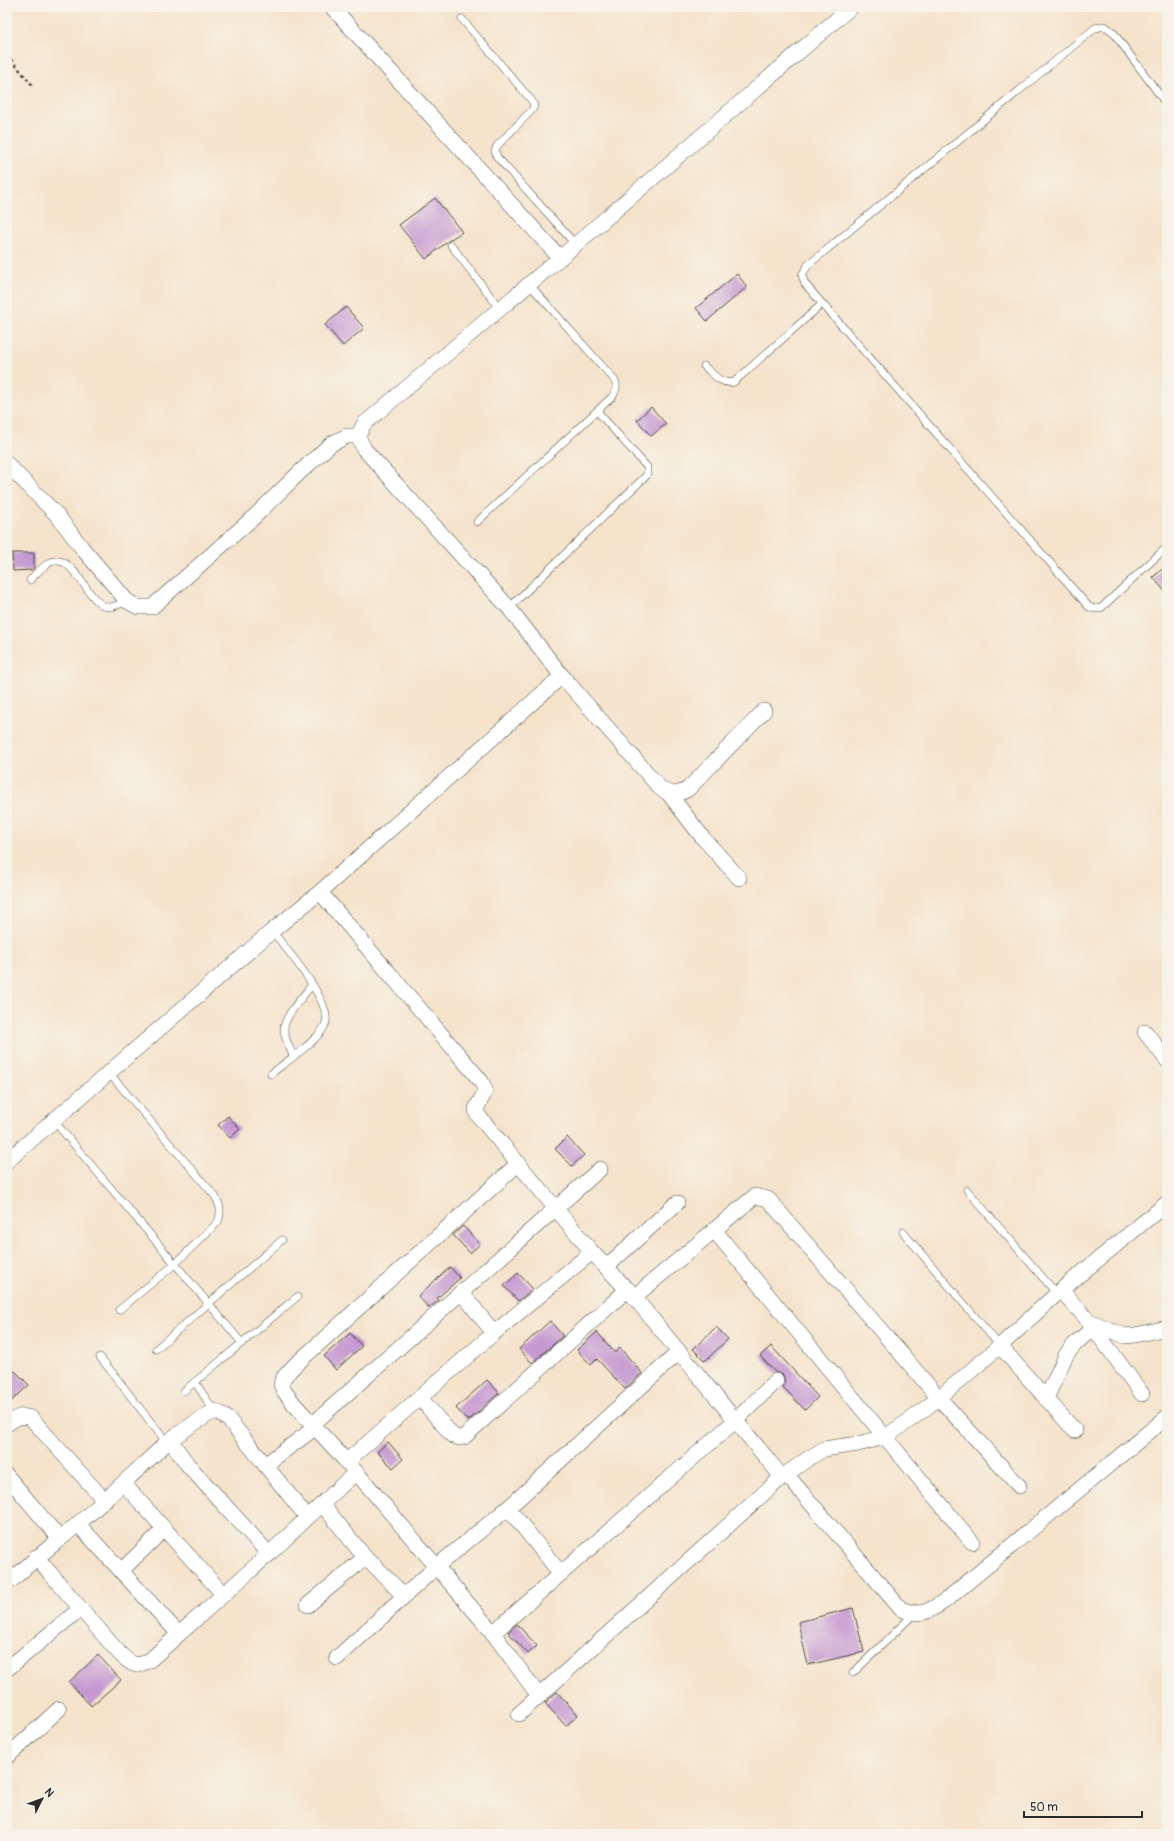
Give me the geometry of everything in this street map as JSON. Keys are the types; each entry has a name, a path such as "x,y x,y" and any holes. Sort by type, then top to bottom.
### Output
{"street":[{"path":"332,7 560,258"},
{"path":"358,436 364,424 576,245 851,7"},
{"path":"7,464 57,515 82,548 127,601 138,608 152,607 248,522 326,449 338,440 347,436 358,436"},
{"path":"358,436 364,449 509,608 562,676 652,780 669,794 703,838 739,878"},
{"path":"7,1161 272,931 320,892 562,676"},
{"path":"669,794 678,794 688,790 764,711"},
{"path":"320,892 481,1081 485,1092 476,1109 476,1114 519,1163 555,1209 592,1252 631,1293 735,1420 901,1609 914,1614 929,1611 946,1600 1167,1417"},
{"path":"1145,1032 1167,1060"},
{"path":"519,1163 294,1366 284,1377 281,1384 284,1391 437,1566 493,1633 539,1696"},
{"path":"265,1465 314,1425 600,1169"},
{"path":"420,1398 453,1436 459,1438 464,1437 631,1293 756,1196 768,1198 939,1398 1019,1486"},
{"path":"606,1267 677,1203"},
{"path":"519,1714 784,1475 824,1449 858,1444 885,1437 939,1398 1000,1346 1059,1292 1167,1203"},
{"path":"714,1230 972,1542"},
{"path":"36,1557 80,1609 130,1663 139,1665 150,1660 270,1554 322,1504 351,1467 420,1398 494,1333 592,1252"},
{"path":"461,1292 494,1333"},
{"path":"1059,1292 1090,1324 1142,1394"},
{"path":"1090,1324 1125,1336 1167,1328"},
{"path":"1046,1399 1066,1355 1090,1324"},
{"path":"1000,1346 1075,1431"},
{"path":"337,1658 437,1566 508,1508 679,1352"},
{"path":"493,1633 735,1420 776,1381"},
{"path":"9,1578 60,1539 105,1501 168,1442 197,1421 214,1411 229,1420 307,1517"},
{"path":"7,1424 17,1417 24,1416 31,1418 105,1501"},
{"path":"168,1442 270,1554"},
{"path":"7,1476 60,1539"},
{"path":"124,1484 223,1594"},
{"path":"322,1504 368,1561 374,1565 404,1596"},
{"path":"508,1508 561,1574"},
{"path":"78,1524 179,1634"},
{"path":"121,1571 164,1529"},
{"path":"308,1605 361,1561 368,1561"},
{"path":"7,1669 80,1609"},
{"path":"7,1757 59,1709"}],"lane":[{"path":"462,19 532,101 534,106 532,110 497,146 495,151 497,157 576,245"},
{"path":"1167,105 1113,32 1105,26 1095,28 808,265 802,275 802,280 822,304 1089,607 1095,609 1101,608 1167,547"},
{"path":"451,245 500,309"},
{"path":"477,522 613,396 617,387 616,382 529,284"},
{"path":"704,366 719,380 728,383 734,382 822,304"},
{"path":"509,608 647,475 647,467 597,411"},
{"path":"30,580 47,564 54,562 64,563 79,576 93,599 102,605 110,608 127,601"},
{"path":"271,1074 318,1036 326,1022 325,1009 312,985 272,931"},
{"path":"293,1056 284,1034 284,1028 293,1009 312,985"},
{"path":"109,1073 215,1196 220,1205 221,1213 218,1222 175,1264 119,1310"},
{"path":"54,1121 242,1343"},
{"path":"967,1190 1059,1292"},
{"path":"903,1232 1000,1346"},
{"path":"156,1349 282,1240"},
{"path":"184,1391 297,1297"},
{"path":"100,1357 168,1442"},
{"path":"195,1382 214,1411"},
{"path":"853,1673 914,1614"}],"path":[{"path":"7,54 34,87"}],"building":[{"path":"435,198 462,232 448,241 426,259 399,225"},
{"path":"737,274 747,287 707,321 696,308"},
{"path":"346,307 364,328 343,346 325,325"},
{"path":"651,407 666,424 651,436 637,420"},
{"path":"12,553 34,553 34,568 32,570 13,571"},
{"path":"1167,565 1167,594 1153,577"},
{"path":"228,1116 240,1129 230,1138 218,1125"},
{"path":"567,1137 584,1155 572,1166 555,1149"},
{"path":"463,1226 480,1244 470,1253 453,1235"},
{"path":"450,1267 460,1278 437,1298 439,1300 429,1308 418,1296"},
{"path":"518,1273 533,1289 518,1301 504,1286"},
{"path":"550,1321 563,1336 532,1363 519,1349"},
{"path":"716,1327 728,1339 705,1361 693,1349"},
{"path":"597,1332 615,1353 620,1348 642,1373 625,1389 597,1359 591,1365 577,1350"},
{"path":"350,1333 362,1346 336,1370 324,1356"},
{"path":"771,1346 818,1397 805,1410 783,1387 785,1383 783,1375 775,1372 760,1356"},
{"path":"15,1371 29,1385 7,1405 7,1378"},
{"path":"487,1380 499,1393 468,1421 456,1408"},
{"path":"388,1442 403,1459 393,1468 377,1452"},
{"path":"853,1608 864,1652 808,1665 798,1622"},
{"path":"517,1624 537,1646 528,1654 508,1632"},
{"path":"98,1655 121,1680 91,1706 69,1682"},
{"path":"557,1692 578,1715 566,1726 545,1703"}]}
